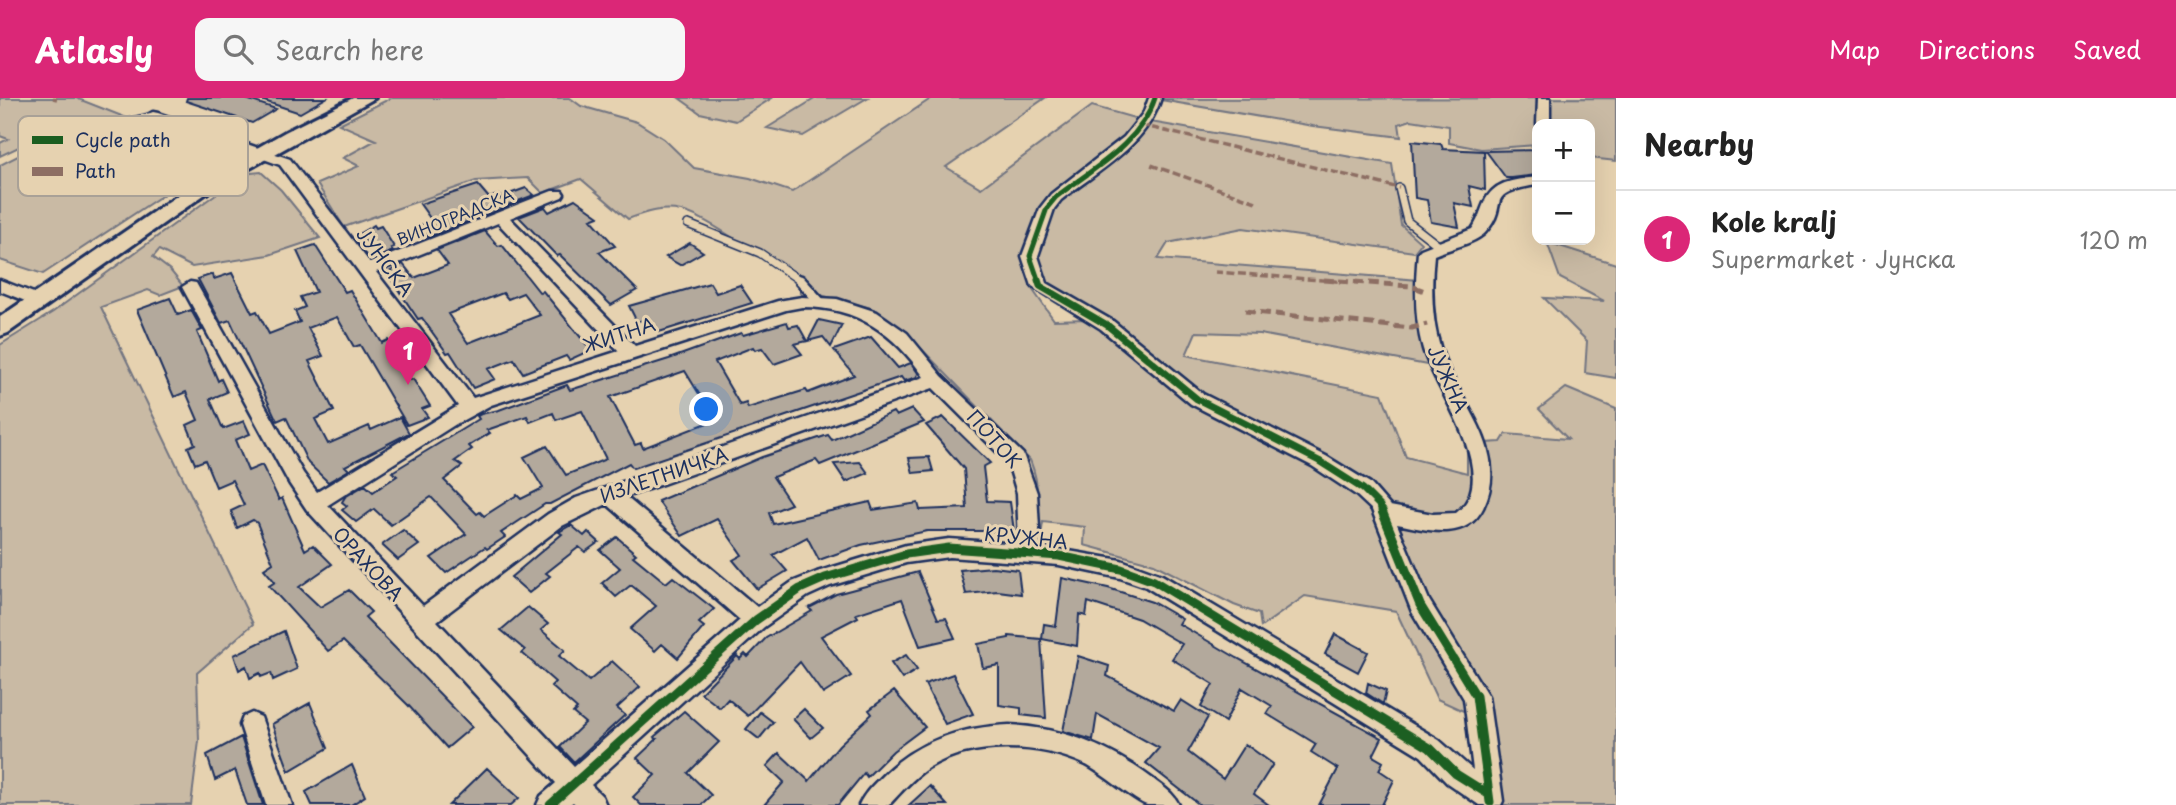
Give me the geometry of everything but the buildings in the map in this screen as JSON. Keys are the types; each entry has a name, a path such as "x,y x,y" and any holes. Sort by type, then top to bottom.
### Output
{"street":[{"path":"248,160 366,98"},
{"path":"1155,98 1145,121 1127,141 1056,197 1047,208 1030,256 1040,286 1107,326 1197,399 1307,454 1350,480 1374,500 1385,513 1420,605 1476,696 1490,800"},
{"path":"1544,98 1544,119"},
{"name":"ЈУНСКА","path":"248,148 288,166 469,407"},
{"path":"1439,246 1466,238 1483,226 1496,191 1514,184 1532,182"},
{"name":"ВИНОГРАДСКА","path":"365,271 557,194"},
{"path":"0,328 188,196"},
{"path":"501,218 631,352"},
{"name":"ЈУЖНА","path":"1385,513 1450,523 1462,521 1474,508 1482,485 1481,449 1432,353 1424,303 1426,252 1439,246"},
{"path":"0,285 38,301"},
{"name":"ОРАХОВА","path":"190,287 296,478 314,505 593,805"},
{"name":"ЖИТНА","path":"314,505 469,407 631,352 800,301 819,301 850,308 880,321 915,352 935,380"},
{"name":"ИЗЛЕТНИЧКА","path":"420,621 555,520 583,504 935,380"},
{"name":"ПОТОК","path":"935,380 1016,459 1023,470 1028,497 1029,553"},
{"path":"609,494 756,620"},
{"name":"КРУЖНА","path":"550,805 756,620 800,589 825,578 906,554 949,548 1029,553 1121,569 1173,591 1430,748 1490,800"},
{"path":"252,725 279,805"},
{"path":"872,805 910,766 928,755 948,746 998,737 1051,743 1089,754 1166,805"}],"lane":[{"path":"1399,188 1407,221 1439,246"},
{"path":"688,224 770,256 806,282 819,301"}],"shaded area":[{"path":"0,98 76,98 122,116 18,116 18,147 0,156 0,143 8,139 0,136"},
{"path":"391,98 570,98 581,106 637,122 664,139 694,168 750,178 792,192 932,98 1045,98 946,167 981,188 1092,106 1145,121 1392,164 1401,225 1421,243 1414,252 1243,228 1168,243 1158,259 1419,280 1427,365 1260,334 1196,332 1186,355 1382,394 1406,457 1467,473 1467,444 1501,442 1506,434 1568,439 1539,409 1566,388 1616,409 1616,805 1491,805 1481,719 1437,699 1396,611 1305,596 1261,627 1259,614 1234,605 1154,564 1084,545 1085,527 1043,522 1041,537 1033,536 1038,497 1030,460 910,337 871,308 820,295 801,295 800,285 741,243 692,215 681,211 661,210 628,219 581,179 543,193 528,178 476,181 344,227 317,184 359,166 343,158 376,140 339,124","holes":["1030,262 1046,291 1115,323 1086,319 1054,320 1030,286"]},
{"path":"679,98 772,98 736,121 700,113"},
{"path":"816,98 867,98 803,136 767,128"},
{"path":"1616,98 1616,161 1595,159 1595,119 1532,119 1532,145 1481,149 1449,143 1449,126 1411,120 1399,124 1401,137 1313,126 1155,99"},
{"path":"18,156 18,196 161,196 43,274 0,260 0,165"},
{"path":"261,172 281,190 320,238 269,255 192,267 159,250 153,257 170,270 183,286 160,295 148,290 101,307 253,624 197,673 199,741 191,805 0,805 0,345 53,312 213,196 248,196 248,175"},
{"path":"1548,245 1556,245 1616,264 1616,378 1585,373 1587,341 1544,298 1604,301 1560,278"}],"marked path":[{"path":"53,98 57,99"},
{"path":"1141,125 1399,188"},
{"path":"1151,165 1256,202"},
{"path":"1215,272 1411,286 1425,291"},
{"path":"1245,311 1412,328 1427,324"}],"cycle path":[{"path":"1155,98 1150,112 1129,140 1056,197 1047,208 1030,256 1040,286 1107,325 1197,399 1319,461 1363,489 1380,506 1420,605 1476,696 1490,802"},
{"path":"550,805 756,620 800,589 825,578 906,554 949,548 1059,556 1121,569 1154,581 1430,748 1456,774 1488,794"}],"place":[{"name":"Kole kralj","path":"408,385"}]}
